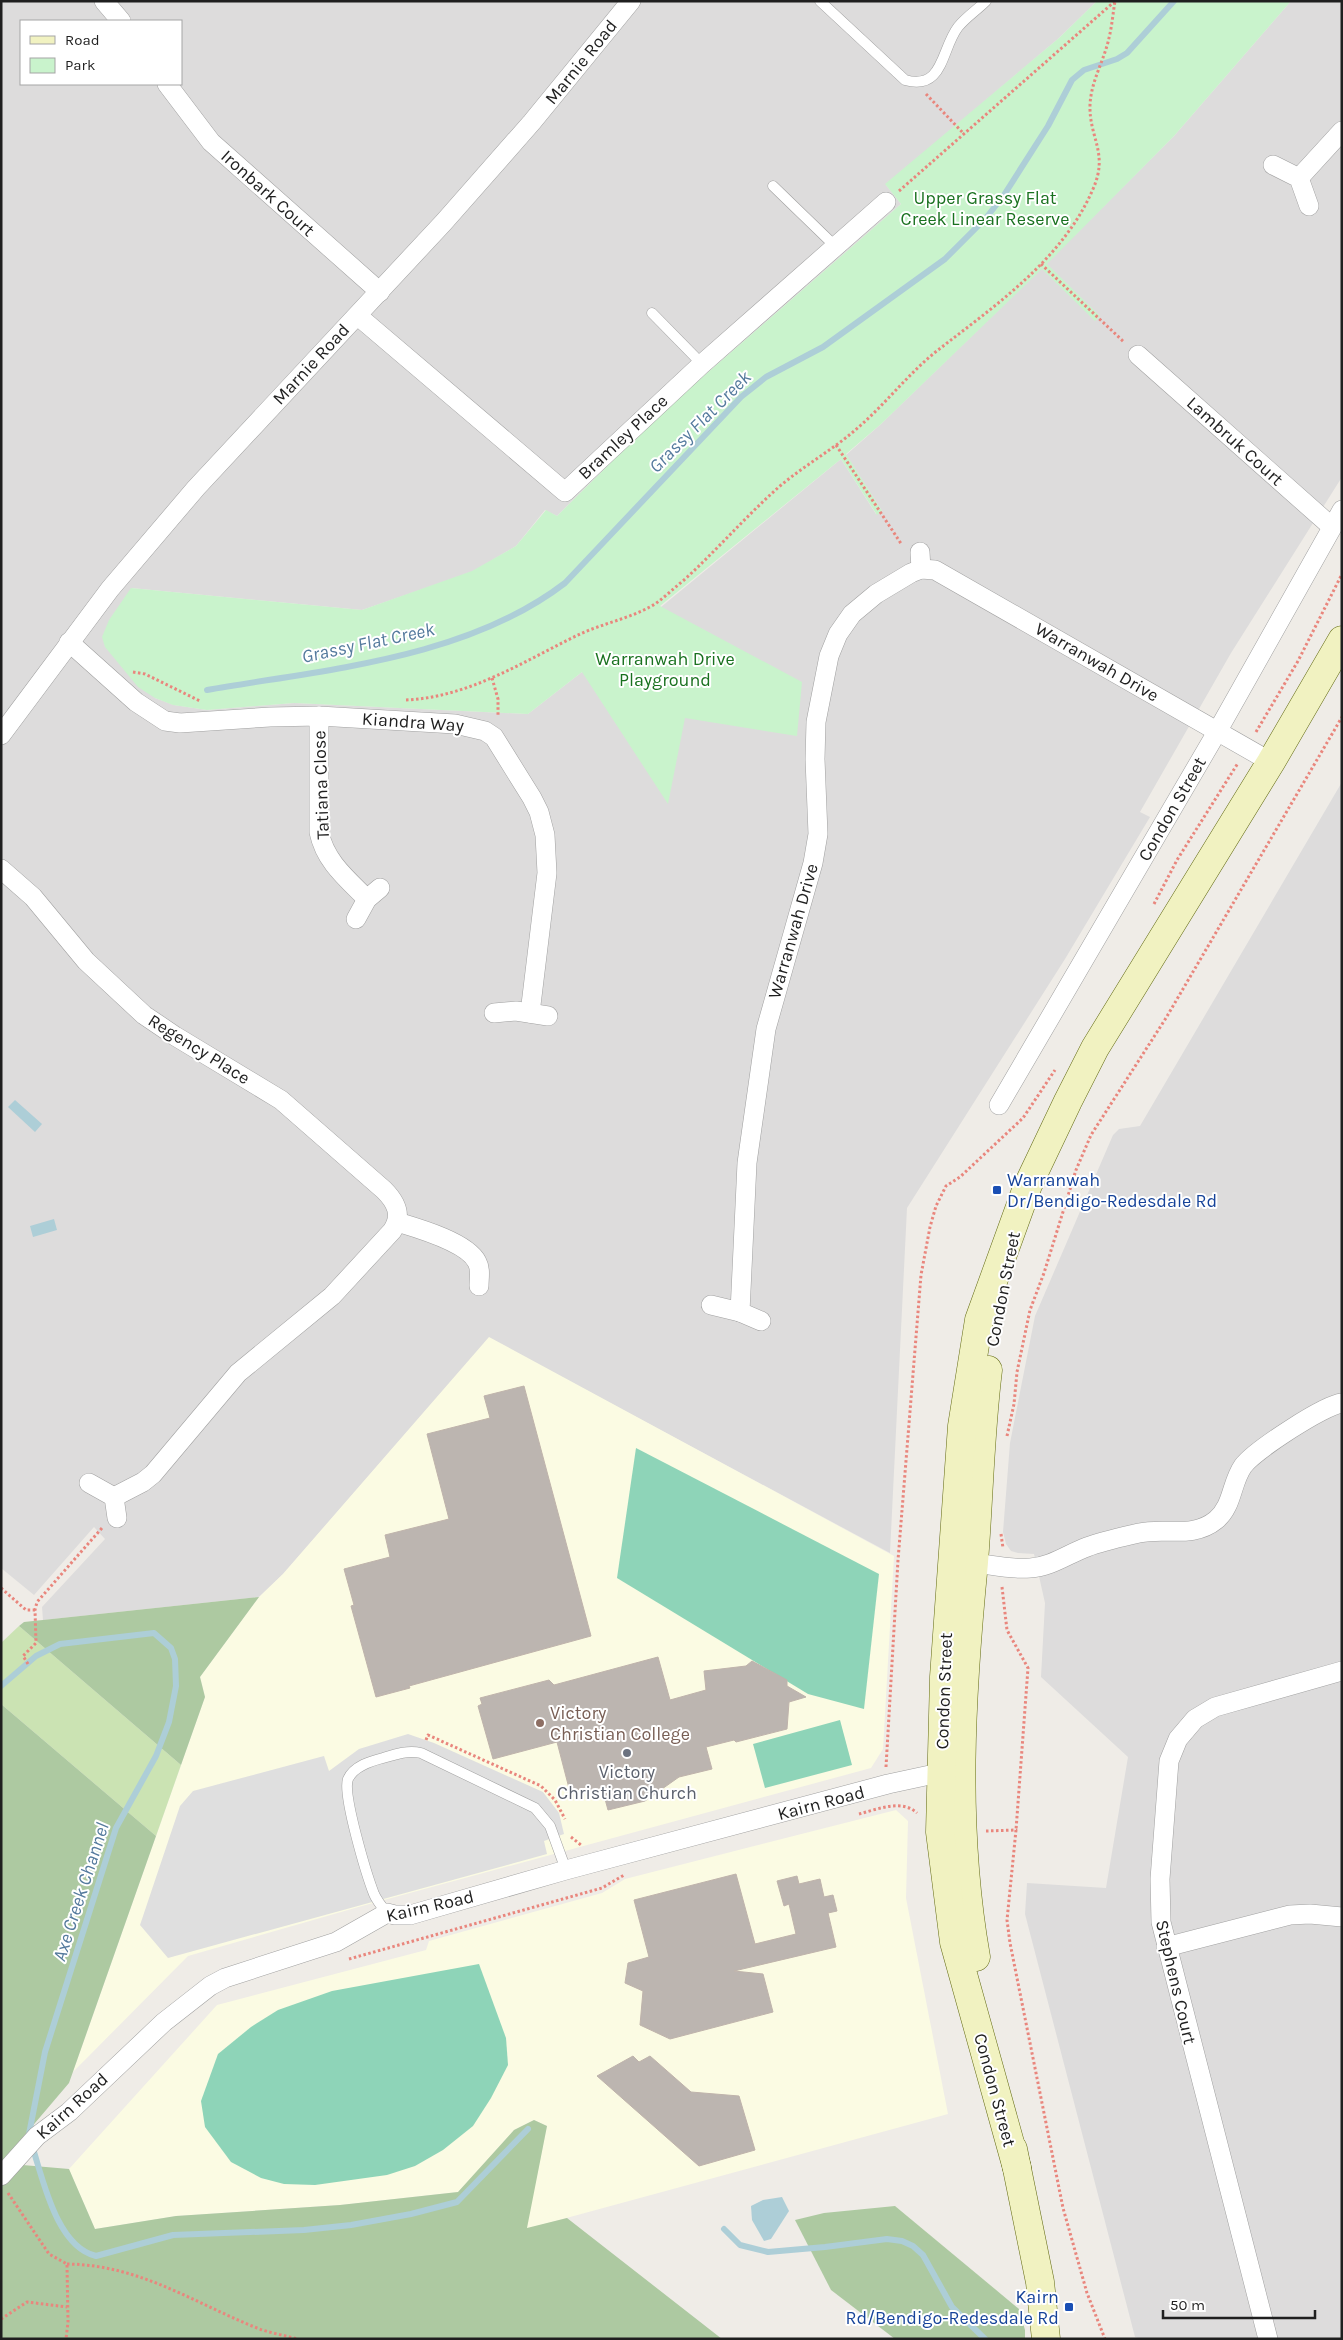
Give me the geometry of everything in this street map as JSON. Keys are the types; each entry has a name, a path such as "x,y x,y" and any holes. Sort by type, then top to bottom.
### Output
{"main road":[{"name":"Condon Street","path":"1046,2339 1040,2282 972,1935 964,1864 951,1832 951,1771 944,1668 962,1426 979,1320 1028,1186 1095,1048 1271,762 1342,640"},
{"name":"Condon Street","path":"951,1771 974,1563 985,1392 991,1348 1018,1214"}],"street":[{"path":"104,1 120,20"},
{"name":"Marnie Road","path":"1,735 110,589 196,488 358,316 532,122 631,1"},
{"name":"Ironbark Court","path":"168,85 211,142 380,292"},
{"path":"1300,178 1342,131"},
{"path":"1273,165 1300,178 1309,206"},
{"name":"Bramley Place","path":"358,316 565,492 702,364 886,202"},
{"name":"Lambruk Court","path":"1138,355 1332,527"},
{"name":"Condon Street","path":"999,1105 1217,732 1342,510"},
{"name":"Warranwah Drive","path":"740,1312 747,1162 766,1029 813,863 818,834 815,759 816,722 829,656 838,634 852,614 920,560 1271,762"},
{"name":"Kiandra Way","path":"69,642 136,702 165,721 188,723 270,717 319,716 455,724 485,731 494,738"},
{"name":"Tatiana Close","path":"319,716 319,832 322,845 338,870 373,894 356,919"},
{"path":"494,738 539,812 545,835 547,873 539,1015 505,1011 494,1014"},
{"name":"Regency Place","path":"1,868 33,897 86,961 144,1015 175,1036 281,1100 384,1190 395,1202 398,1210 397,1222"},
{"path":"114,1497 143,1482 153,1474 238,1373 332,1296 386,1237 397,1222 435,1235 471,1255 478,1263 479,1286"},
{"path":"710,1305 740,1312 761,1321"},
{"path":"974,1563 1029,1568 1041,1567 1088,1546 1129,1536 1156,1532 1178,1533 1210,1524 1228,1505 1239,1473 1251,1458 1324,1409 1342,1403"},
{"path":"89,1483 114,1497"},
{"path":"114,1497 117,1518"},
{"name":"Stephens Court","path":"1268,2339 1161,1922 1160,1879 1169,1761 1178,1739 1195,1719 1215,1707 1342,1671"},
{"name":"Kairn Road","path":"4,2183 37,2136 68,2112 164,2022 210,1986 225,1978 336,1942 387,1913 395,1915 410,1914 566,1870 951,1771"},
{"path":"1166,1947 1290,1915 1310,1914 1342,1917"}],"lane":[{"path":"820,1 905,80 915,83 923,82 935,74 958,28 986,1"},
{"path":"772,186 836,246"},
{"path":"652,313 702,364"},
{"path":"387,1913 377,1900 368,1877 348,1799 347,1784 354,1772 372,1761 401,1753 421,1753 535,1808 550,1826 566,1870"}],"path":[{"path":"396,700 424,699 463,690 492,678 580,634 643,610 661,600 700,565 782,484 807,463 836,445 862,424 930,356 969,328 1041,264 1073,225 1093,189 1099,169 1099,148 1091,120 1092,87 1109,39 1115,1"},
{"path":"886,202 1115,1"},
{"path":"915,83 964,134"},
{"path":"1041,264 1138,355"},
{"path":"836,445 874,505 920,560"},
{"path":"99,669 144,674 199,701 208,701"},
{"path":"492,678 498,699 494,738"},
{"path":"1006,1441 1014,1404 1017,1372 1030,1310 1044,1273 1076,1170 1091,1135 1166,1018 1342,717"},
{"path":"28,1664 22,1656 36,1643 35,1610 38,1602 102,1528 108,1507 114,1497"},
{"path":"1000,1531 1003,1544 1002,1566 1007,1630 1028,1668 1007,1920 1063,2208 1086,2293 1105,2339"},
{"path":"1,1588 26,1610 35,1610"},
{"path":"421,1753 428,1735 540,1786 555,1800 565,1822"},
{"path":"879,1769 886,1768"},
{"path":"855,1815 901,1806 911,1808 917,1812 922,1825 922,1832 1016,1830"},
{"path":"568,1830 575,1842 588,1848"},
{"path":"344,1960 602,1888 628,1873"},
{"path":"4,2183 49,2254 67,2264 84,2264 129,2272 189,2296 258,2329 297,2339"},
{"path":"66,2339 68,2307 67,2264"},
{"path":"1,2319 27,2302 68,2307"}],"shaded area":[{"path":"1,1 1097,1 1059,38 886,185 901,204 659,415 557,516 545,510 516,546 472,572 362,610 131,588 155,698 174,705 207,710 294,703 528,714 582,672 841,459 876,514 882,511 846,455 881,424 1042,268 1096,320 1099,316 1046,264 1174,136 1291,1 1342,1 1342,477 1231,653 1140,812 1150,817 1065,959 907,1208 890,1553 489,1338 283,1574 259,1597 43,1620 42,1607 105,1539 94,1527 34,1595 1,1568"},
{"path":"1342,782 1342,2339 1143,2339 1135,2337 1025,1914 1027,1883 1106,1888 1128,1757 1041,1677 1045,1603 1034,1554 1011,1551 1006,1544 1003,1532 1010,1443 1035,1316 1113,1135 1119,1129 1140,1126"},
{"name":"Victory Christian College","path":"489,1337 894,1556 883,1749 871,1768 362,1906 188,1956 73,2072 205,1697 200,1677 259,1597 283,1574"},
{"path":"408,1734 434,1743 543,1792 559,1813 564,1834 544,1841 547,1854 168,1958 140,1925 180,1806 193,1791 324,1756 329,1771 359,1749"},
{"path":"896,1810 908,1821 906,1898 948,2114 526,2229 547,2126 534,2120 514,2130 458,2192 340,2205 176,2216 95,2229 69,2169 217,2005 426,1950 429,1941 602,1893 625,1879"}],"green space":[{"name":"Upper Grassy Flat Creek Linear Reserve","path":"1097,1 1291,1 1174,136 1047,264 1100,316 1095,321 1042,269 881,424 846,454 882,511 877,515 841,459 660,606 802,682 797,736 685,718 668,804 582,672 528,714 294,703 207,710 173,705 155,698 138,687 105,647 102,637 109,620 131,588 362,610 472,571 516,546 546,510 557,516 659,415 901,204 885,184 1059,38"},
{"path":"636,1448 879,1574 864,1709 808,1694 617,1578"},
{"path":"259,1597 200,1677 205,1697 181,1765 19,1626 24,1622"},
{"path":"19,1626 181,1765 156,1836 1,1704 1,1643"},
{"path":"1,1704 156,1836 69,2083 18,2143 11,2164 69,2169 95,2229 176,2216 340,2205 458,2192 514,2130 534,2120 547,2126 527,2228 567,2218 722,2339 1,2339"},
{"path":"840,1720 852,1765 765,1788 753,1744"},
{"path":"479,1964 506,2038 508,2065 491,2098 473,2126 443,2150 415,2166 387,2175 315,2185 284,2184 261,2178 231,2162 205,2127 201,2101 218,2054 251,2027 278,2010 332,1991"},
{"path":"895,2206 1019,2309 1025,2330 1025,2339 895,2339 831,2290 795,2220 824,2213"}],"water":[{"path":"15,1100 42,1124 35,1132 8,1107"},
{"path":"54,1219 57,1230 33,1237 30,1226"},
{"path":"782,2197 789,2211 771,2239 764,2241 752,2220 751,2206 763,2200"}],"building":[{"path":"524,1386 591,1636 409,1686 410,1688 376,1697 351,1606 354,1605 344,1569 390,1557 385,1535 449,1519 427,1434 490,1418 484,1396"},
{"path":"658,1657 670,1700 706,1690 704,1671 746,1666 752,1661 787,1680 787,1686 806,1697 789,1702 787,1729 736,1742 734,1740 706,1747 712,1769 679,1777 645,1801 608,1810 602,1788 589,1792 587,1787 570,1792 557,1742 493,1759 478,1706 482,1704 480,1698 549,1680 554,1685"},
{"path":"736,1874 755,1944 796,1934 789,1904 784,1906 777,1881 797,1876 799,1884 820,1879 824,1897 833,1895 837,1911 828,1913 836,1947 734,1971 763,1974 773,2012 670,2039 640,2025 643,1991 625,1983 628,1963 649,1957 634,1900"},
{"path":"633,2056 639,2062 650,2056 691,2092 739,2096 755,2150 699,2166 597,2076"}],"waterway":[{"name":"Grassy Flat Creek","path":"207,690 347,667 440,645 484,629 526,609 565,583 741,397 766,377 823,347 945,259 986,218 1004,195 1048,126 1072,80 1084,70 1117,59 1127,53 1174,1"},
{"name":"Axe Creek Channel","path":"1,1686 36,1656 60,1644 154,1633 171,1648 175,1659 176,1686 169,1722 156,1756 116,1828 45,2052 29,2134"},
{"name":"Axe Creek Channel","path":"34,2152 48,2197 62,2228 83,2250 96,2256 173,2235 304,2230 351,2225 411,2214 457,2202 528,2129"},
{"name":"Axe Creek Channel","path":"724,2229 740,2245 768,2252 887,2239 902,2241 913,2246 923,2255 952,2307 985,2339"}],"place":[{"name":"Warranwah Dr/Bendigo-Redesdale Rd","path":"997,1190"},
{"name":"Victory Christian College","path":"540,1723"},
{"name":"Victory Christian Church","path":"627,1753"},
{"name":"Kairn Rd/Bendigo-Redesdale Rd","path":"1069,2307"}],"park label":[{"name":"Warranwah Drive Playground","path":"665,670"}]}
